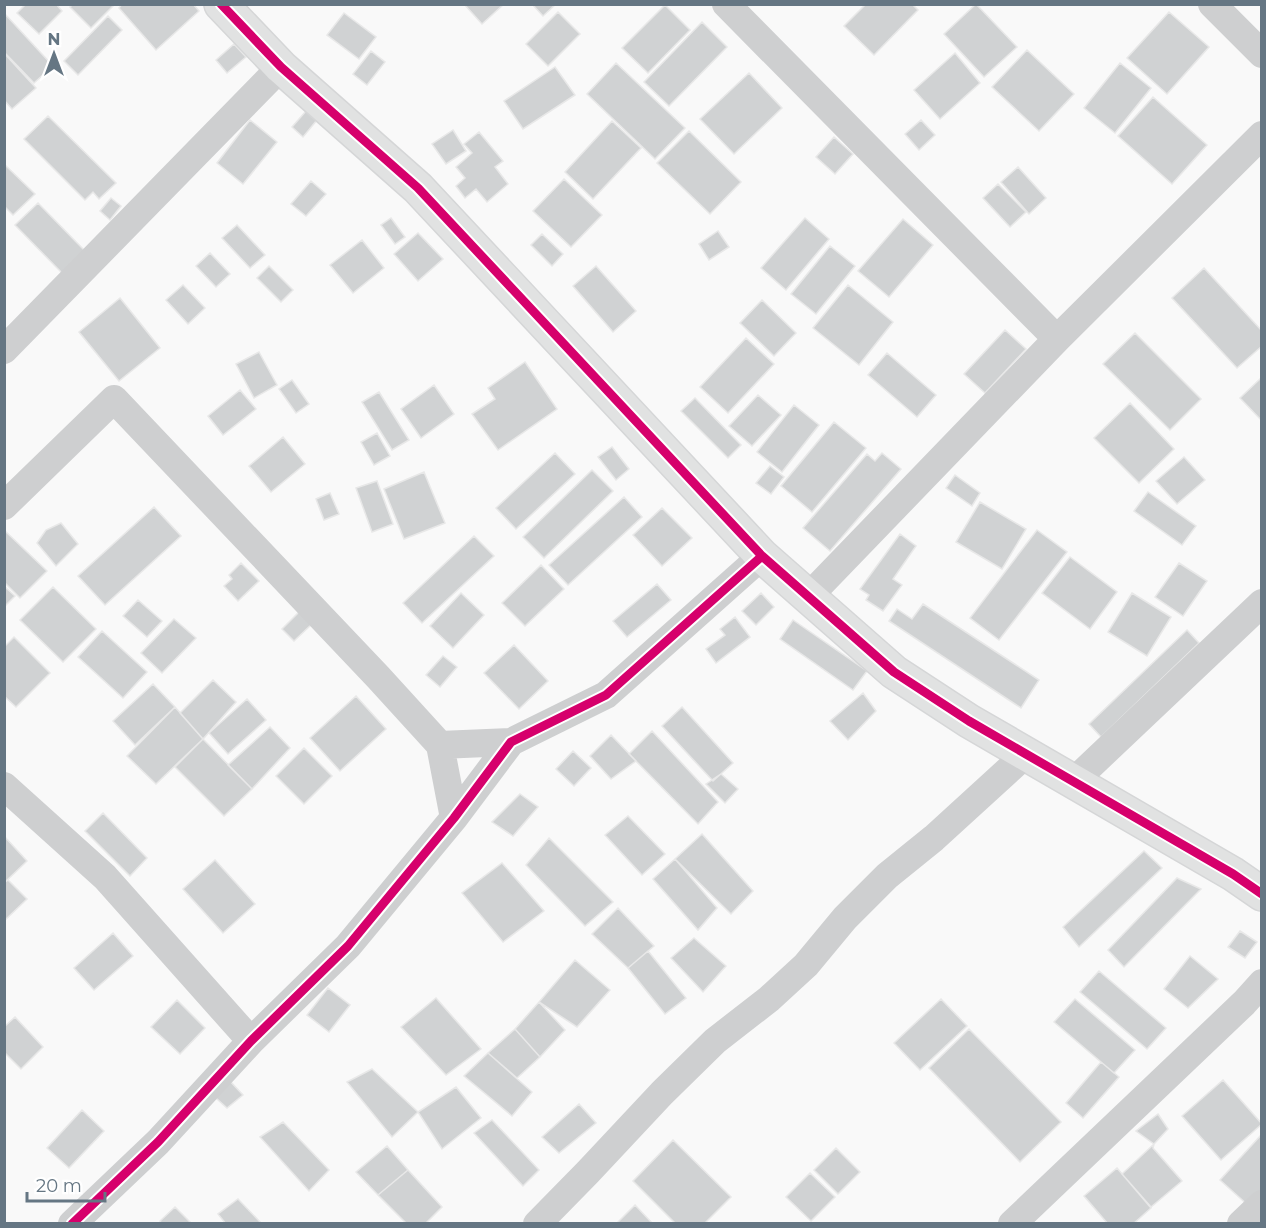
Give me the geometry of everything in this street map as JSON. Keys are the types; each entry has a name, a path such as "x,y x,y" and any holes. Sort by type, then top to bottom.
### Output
{"street":[{"path":"221,4 281,67 417,188 762,556 894,672 969,721 1074,780 1233,874 1262,894"},
{"path":"726,4 1057,339"},
{"path":"1212,4 1262,54"},
{"path":"4,350 281,67"},
{"path":"809,596 1057,339 1262,135"},
{"path":"4,506 114,399 378,676 440,745 454,818"},
{"path":"440,745 511,742 606,695 762,556"},
{"path":"1074,780 1262,603"},
{"path":"72,1224 158,1142 251,1041 348,946 454,818 511,742"},
{"path":"537,1224 715,1041 770,999 806,965 845,918 887,876 1026,754"},
{"path":"4,786 105,877 251,1041"},
{"path":"1012,1224 1244,1003 1262,983"},
{"path":"1241,1224 1262,1204"}],"building":[{"path":"26,4 56,4 62,11 39,34 17,13"},
{"path":"73,4 115,4 91,28 70,7"},
{"path":"122,4 193,4 199,11 156,50 119,8"},
{"path":"464,4 504,4 482,24"},
{"path":"532,4 556,4 543,16"},
{"path":"866,4 912,4 918,10 874,55 844,26"},
{"path":"976,4 1017,47 984,77 944,34"},
{"path":"665,5 690,30 648,73 622,48"},
{"path":"558,12 580,34 548,66 526,44"},
{"path":"1169,12 1209,47 1167,94 1127,58"},
{"path":"4,13 53,66 34,83 4,52"},
{"path":"344,13 376,37 359,59 327,35"},
{"path":"108,16 122,30 78,75 64,61"},
{"path":"702,22 727,47 669,106 644,82"},
{"path":"234,44 246,57 227,73 216,60"},
{"path":"1027,50 1074,94 1039,131 992,87"},
{"path":"371,51 385,62 367,85 353,74"},
{"path":"4,53 36,88 12,109 4,100"},
{"path":"955,53 980,83 940,119 914,90"},
{"path":"616,63 685,128 655,159 587,94"},
{"path":"1120,63 1151,88 1115,133 1084,108"},
{"path":"555,67 575,95 523,129 504,101"},
{"path":"749,73 782,108 734,154 700,119"},
{"path":"1153,97 1207,145 1172,184 1118,136"},
{"path":"306,111 317,120 303,137 292,127"},
{"path":"48,116 116,183 99,199 93,192 85,200 24,139"},
{"path":"250,120 277,142 243,184 217,163"},
{"path":"921,120 935,135 919,150 905,134"},
{"path":"612,121 641,148 593,199 565,172"},
{"path":"453,130 466,151 446,164 432,144"},
{"path":"689,131 741,182 710,214 657,163"},
{"path":"479,132 503,161 495,167 508,184 487,202 476,189 465,198 456,186 465,178 456,167 472,153 464,144"},
{"path":"834,137 853,154 835,174 816,157"},
{"path":"4,164 35,194 13,215 4,206"},
{"path":"1018,167 1046,198 1029,214 1001,182"},
{"path":"564,179 602,215 571,247 533,211"},
{"path":"311,181 326,194 306,216 291,204"},
{"path":"998,184 1026,212 1010,227 983,198"},
{"path":"111,198 121,206 110,220 100,211"},
{"path":"38,203 85,251 62,273 15,225"},
{"path":"391,218 405,237 395,244 381,225"},
{"path":"805,218 829,239 786,290 761,268"},
{"path":"903,219 933,245 889,297 858,271"},
{"path":"237,225 265,255 250,268 222,238"},
{"path":"718,231 729,247 709,260 699,244"},
{"path":"418,233 443,259 418,281 394,254"},
{"path":"542,234 563,254 552,266 531,245"},
{"path":"362,240 384,268 353,293 330,265"},
{"path":"830,246 855,266 816,314 791,294"},
{"path":"210,253 230,274 216,287 196,266"},
{"path":"269,266 293,290 281,302 257,278"},
{"path":"596,266 636,311 613,332 573,286"},
{"path":"1204,268 1262,331 1262,346 1237,368 1172,298"},
{"path":"183,285 205,308 188,324 166,300"},
{"path":"848,285 893,322 859,365 813,328"},
{"path":"120,298 160,348 119,381 79,332"},
{"path":"762,300 796,333 774,356 740,323"},
{"path":"1005,330 1026,349 985,393 964,374"},
{"path":"1135,333 1201,399 1170,430 1103,364"},
{"path":"746,338 774,364 728,413 700,387"},
{"path":"259,352 277,385 254,398 236,364"},
{"path":"887,353 936,395 917,417 868,375"},
{"path":"525,362 557,409 498,450 472,414 495,399 488,388"},
{"path":"1262,379 1262,421 1240,398"},
{"path":"292,380 309,404 296,413 279,389"},
{"path":"434,385 454,414 421,438 401,409"},
{"path":"240,390 256,409 223,435 208,416"},
{"path":"379,392 409,440 392,450 362,402"},
{"path":"758,395 781,415 752,446 729,426"},
{"path":"695,398 741,445 728,458 681,411"},
{"path":"1130,403 1174,449 1139,483 1094,438"},
{"path":"794,405 819,425 782,472 757,452"},
{"path":"834,422 866,448 812,512 781,486"},
{"path":"377,433 390,456 374,465 361,442"},
{"path":"283,437 305,464 271,492 249,466"},
{"path":"612,447 629,469 616,480 598,457"},
{"path":"555,453 575,474 516,529 496,508"},
{"path":"882,453 901,469 830,551 803,528 867,454 875,461"},
{"path":"1184,457 1205,480 1177,504 1156,481"},
{"path":"770,466 784,477 771,494 756,483"},
{"path":"592,470 613,491 544,558 523,537"},
{"path":"424,472 445,523 404,539 384,489"},
{"path":"955,475 980,493 972,506 946,488"},
{"path":"377,481 393,524 372,532 356,488"},
{"path":"1148,492 1196,526 1182,545 1134,511"},
{"path":"330,493 339,514 324,520 316,499"},
{"path":"624,497 642,517 568,585 549,565"},
{"path":"980,502 1026,529 1002,569 956,542"},
{"path":"154,507 181,536 105,605 78,576"},
{"path":"662,508 692,538 662,566 633,535"},
{"path":"61,523 78,544 56,566 37,543 46,530"},
{"path":"4,530 47,571 20,598 4,582"},
{"path":"1037,530 1067,552 999,640 970,618"},
{"path":"900,534 916,546 893,579 902,585 883,611 866,600 869,595 860,589"},
{"path":"474,536 494,556 422,623 403,603"},
{"path":"1070,557 1117,592 1090,629 1042,593"},
{"path":"241,563 259,581 238,601 224,586 232,579 229,575"},
{"path":"1179,563 1207,581 1183,616 1155,597"},
{"path":"541,565 564,589 525,626 502,603"},
{"path":"657,584 671,600 627,637 613,621"},
{"path":"4,586 15,596 4,607"},
{"path":"53,587 96,629 63,662 20,620"},
{"path":"461,593 484,615 453,648 430,626"},
{"path":"761,593 774,607 756,625 742,611"},
{"path":"1132,593 1171,617 1147,656 1108,632"},
{"path":"138,600 162,621 147,637 123,616"},
{"path":"923,604 1039,680 1021,708 889,621 897,609 912,619"},
{"path":"300,611 313,623 294,641 282,629"},
{"path":"735,617 750,637 716,663 706,649 725,635 720,629"},
{"path":"174,619 196,638 162,673 141,653"},
{"path":"793,620 867,671 853,690 780,639"},
{"path":"1187,630 1199,643 1101,737 1089,724"},
{"path":"102,631 147,672 123,698 78,657"},
{"path":"14,637 50,673 16,707 4,696 4,647"},
{"path":"514,645 548,681 519,709 484,673"},
{"path":"443,656 457,667 440,687 426,675"},
{"path":"213,680 236,702 203,739 180,713"},
{"path":"153,684 175,707 135,745 113,721"},
{"path":"863,693 876,711 848,740 830,721"},
{"path":"356,696 386,729 340,771 310,738"},
{"path":"247,699 266,720 228,754 209,733"},
{"path":"175,707 203,739 156,784 127,756"},
{"path":"682,707 733,763 713,781 662,726"},
{"path":"270,727 290,748 252,789 228,765"},
{"path":"652,731 718,802 698,824 629,754"},
{"path":"611,735 636,761 611,779 590,756"},
{"path":"203,739 252,789 224,816 175,767"},
{"path":"304,748 332,776 304,804 276,776"},
{"path":"573,751 591,768 574,786 556,769"},
{"path":"721,774 738,789 725,803 706,784"},
{"path":"520,794 538,807 513,836 492,822"},
{"path":"103,813 147,858 130,876 85,831"},
{"path":"628,816 665,854 642,875 605,835"},
{"path":"702,834 753,891 731,914 675,859"},
{"path":"4,836 27,861 4,883"},
{"path":"549,838 613,902 585,926 526,865"},
{"path":"1144,851 1162,868 1079,947 1063,927"},
{"path":"675,859 717,908 698,930 653,879"},
{"path":"215,860 255,904 223,933 183,889"},
{"path":"502,863 544,911 503,942 462,893"},
{"path":"1177,878 1201,889 1124,967 1108,950"},
{"path":"8,880 27,899 4,921 4,883"},
{"path":"618,908 654,946 628,968 592,934"},
{"path":"1240,931 1257,942 1245,958 1228,947"},
{"path":"113,933 133,956 94,990 74,968"},
{"path":"694,938 726,966 703,992 671,958"},
{"path":"648,951 686,998 665,1014 628,968"},
{"path":"1190,956 1218,979 1188,1008 1164,989"},
{"path":"575,960 610,990 577,1027 539,1002"},
{"path":"1099,971 1166,1028 1147,1049 1080,992"},
{"path":"328,988 350,1005 329,1032 307,1015"},
{"path":"436,998 481,1049 446,1075 401,1027"},
{"path":"941,999 967,1026 920,1070 894,1043"},
{"path":"1075,999 1135,1050 1114,1073 1054,1022"},
{"path":"177,1000 205,1028 180,1054 151,1027"},
{"path":"539,1002 565,1030 540,1057 515,1029"},
{"path":"15,1017 43,1047 21,1069 4,1052 4,1027"},
{"path":"515,1029 540,1057 517,1078 488,1053"},
{"path":"969,1029 1061,1122 1020,1162 929,1068"},
{"path":"488,1053 532,1092 512,1116 464,1076"},
{"path":"1101,1062 1119,1077 1083,1118 1066,1103"},
{"path":"372,1069 418,1112 392,1137 347,1082"},
{"path":"228,1079 243,1095 227,1108 207,1090"},
{"path":"1223,1080 1262,1124 1221,1160 1182,1116"},
{"path":"456,1087 481,1118 442,1149 418,1112"},
{"path":"579,1104 596,1123 559,1153 542,1137"},
{"path":"82,1110 104,1131 69,1168 47,1148"},
{"path":"1158,1114 1168,1129 1154,1144 1136,1131"},
{"path":"492,1120 539,1170 523,1186 474,1133"},
{"path":"283,1122 329,1170 309,1191 260,1137"},
{"path":"1262,1134 1262,1195 1250,1207 1220,1180"},
{"path":"673,1140 731,1197 704,1224 676,1224 633,1181"},
{"path":"1154,1144 1153,1148 1182,1181 1151,1207 1122,1174"},
{"path":"387,1146 408,1170 378,1195 356,1172"},
{"path":"836,1148 860,1172 838,1194 814,1170"},
{"path":"1117,1168 1151,1208 1133,1224 1108,1224 1084,1196"},
{"path":"408,1170 442,1207 425,1224 407,1224 378,1195"},
{"path":"810,1173 835,1197 811,1221 786,1197"},
{"path":"238,1199 262,1224 226,1224 218,1214"},
{"path":"635,1205 653,1224 616,1224"},
{"path":"175,1207 192,1224 162,1224 160,1221"}],"cycle path":[{"path":"221,4 281,67 418,188 762,556 894,672 969,721 1233,874 1262,894"},
{"path":"72,1224 158,1142 251,1041 348,946 454,818 511,742 606,695 762,556"}]}
